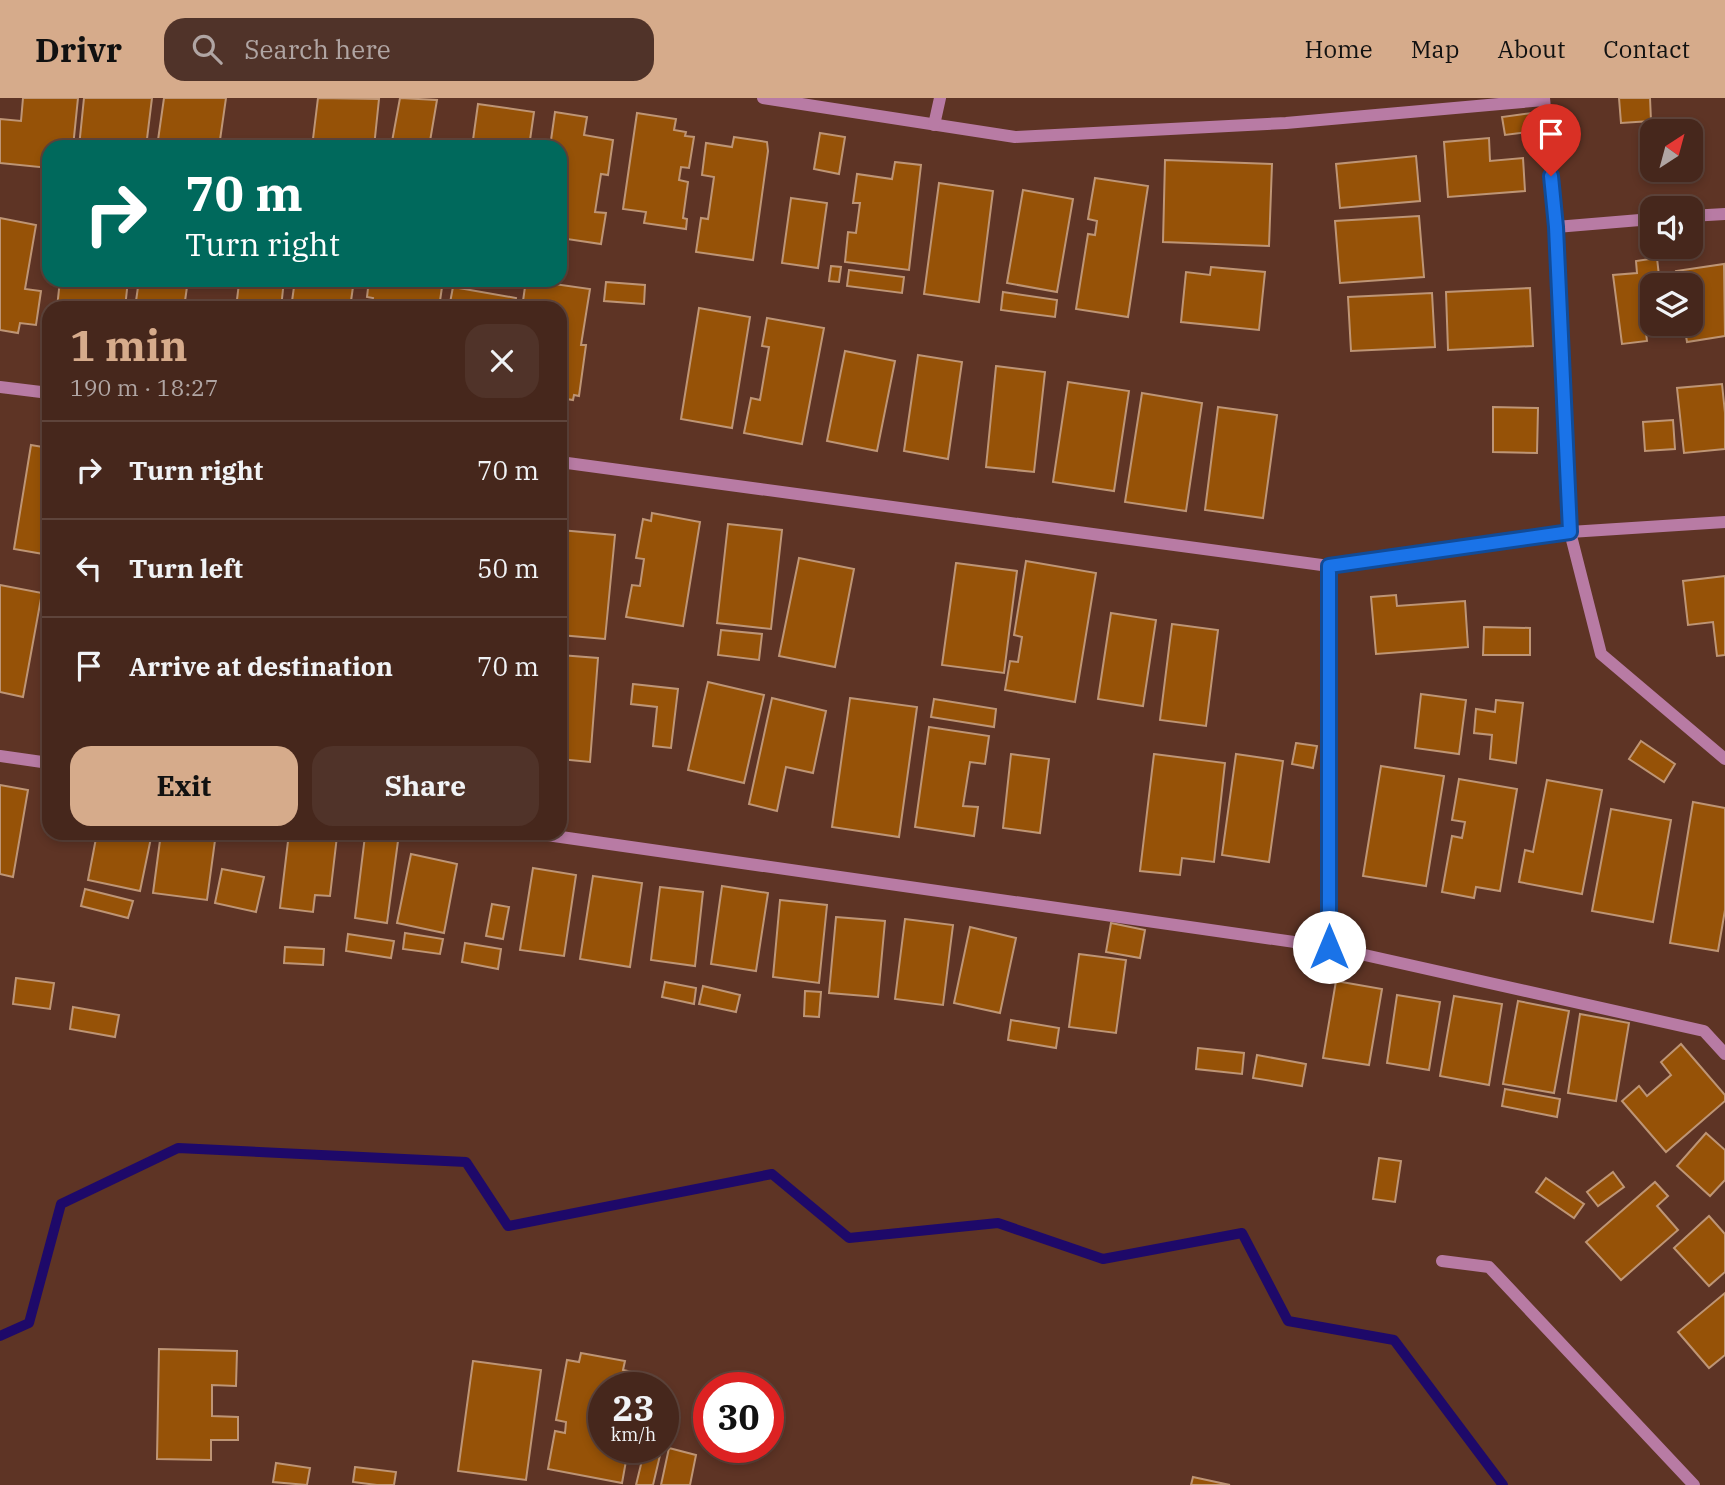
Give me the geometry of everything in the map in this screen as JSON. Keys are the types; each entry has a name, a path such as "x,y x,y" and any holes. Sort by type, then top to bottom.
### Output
{"street":[{"path":"763,98 1015,136 1286,123 1544,99 1556,227 1570,532 1601,654 1725,759"},
{"path":"934,125 940,98"},
{"path":"1703,215 1725,214"},
{"path":"1556,227 1640,220"},
{"path":"0,387 42,392"},
{"path":"567,463 1329,566 1570,532 1725,522"},
{"path":"1329,566 1329,947"},
{"path":"0,756 42,762"},
{"path":"567,838 1329,947 1704,1031 1725,1054"},
{"path":"1442,1261 1489,1268 1694,1485"}],"building":[{"path":"23,98 78,98 74,140 42,140 42,167 0,163 0,119 21,121"},
{"path":"84,98 152,98 147,140 80,140"},
{"path":"164,98 226,98 220,140 158,140"},
{"path":"318,98 379,99 375,140 313,140"},
{"path":"400,98 437,100 430,140 392,140"},
{"path":"1619,98 1650,98 1651,119 1621,123"},
{"path":"478,104 534,112 530,140 473,140"},
{"path":"555,112 587,117 584,135 613,140 608,175 601,174 595,212 606,213 601,244 567,239 567,140 551,140"},
{"path":"637,113 676,119 674,130 694,137 689,168 681,167 679,180 688,182 683,218 687,219 686,229 644,223 646,212 623,209"},
{"path":"1532,113 1535,131 1505,135 1502,117"},
{"path":"820,133 845,137 839,174 814,169"},
{"path":"734,137 767,142 753,260 696,252 701,218 708,219 714,177 702,175 706,143 732,147"},
{"path":"1489,138 1490,161 1523,158 1525,191 1448,197 1444,142"},
{"path":"1416,156 1420,201 1340,208 1336,164"},
{"path":"1165,160 1272,164 1269,246 1163,242"},
{"path":"895,162 921,165 909,270 845,262 848,232 856,233 860,203 853,203 857,174 892,179"},
{"path":"1095,178 1148,186 1128,317 1076,309 1088,234 1095,235 1097,221 1088,219"},
{"path":"939,183 993,191 979,302 924,294"},
{"path":"1023,190 1073,199 1057,292 1007,283"},
{"path":"791,198 827,203 818,268 782,263"},
{"path":"1419,216 1424,277 1340,283 1335,221"},
{"path":"0,218 36,225 25,289 41,291 36,325 20,323 18,333 0,330"},
{"path":"1657,259 1659,273 1640,273 1640,336 1646,336 1647,341 1622,344 1613,275 1637,273 1636,261"},
{"path":"1724,264 1725,336 1687,342 1686,336 1703,336 1703,273 1676,271"},
{"path":"831,266 841,267 839,282 829,281"},
{"path":"1211,267 1265,272 1259,330 1181,322 1186,272 1210,275"},
{"path":"849,270 904,277 902,293 847,286"},
{"path":"606,282 645,285 644,304 604,301"},
{"path":"567,286 590,289 581,345 586,345 579,396 574,395 573,400 567,399 567,301 523,301 525,287"},
{"path":"59,287 127,287 126,301 58,301"},
{"path":"138,287 187,287 185,301 136,301"},
{"path":"239,287 283,287 282,301 237,301"},
{"path":"294,287 353,287 351,301 292,301"},
{"path":"368,287 442,287 440,301 372,301 373,298 367,297"},
{"path":"453,287 516,298 516,301 450,301"},
{"path":"1530,288 1533,346 1448,350 1446,292"},
{"path":"1003,292 1057,300 1055,317 1001,310"},
{"path":"1432,293 1435,347 1351,351 1348,297"},
{"path":"699,308 750,317 732,428 681,419"},
{"path":"767,318 824,328 802,444 744,433 751,398 760,400 769,347 762,346"},
{"path":"845,351 895,361 877,451 827,441"},
{"path":"918,355 962,362 948,459 904,451"},
{"path":"996,366 1045,372 1034,472 986,467"},
{"path":"1068,382 1129,391 1114,491 1053,482"},
{"path":"1722,384 1725,449 1684,453 1677,388"},
{"path":"1142,393 1202,403 1186,511 1125,502"},
{"path":"1218,407 1277,415 1263,518 1205,510"},
{"path":"1493,407 1538,408 1537,453 1493,452"},
{"path":"1673,420 1675,449 1645,451 1643,422"},
{"path":"31,445 42,447 42,554 14,549"},
{"path":"652,513 700,522 683,626 626,617 632,585 640,586 644,559 636,558 643,519 651,521"},
{"path":"728,524 782,530 771,629 717,623"},
{"path":"567,531 615,535 605,639 567,636"},
{"path":"799,558 854,569 835,667 779,656"},
{"path":"1026,561 1096,573 1075,702 1005,690 1010,661 1018,662 1022,637 1014,635"},
{"path":"956,563 1017,571 1004,673 942,665"},
{"path":"1725,576 1725,655 1717,656 1713,622 1688,625 1683,581"},
{"path":"0,585 42,593 23,697 0,692"},
{"path":"1396,595 1397,606 1465,601 1468,647 1376,654 1371,597"},
{"path":"1111,613 1156,620 1143,706 1098,699"},
{"path":"1172,624 1218,630 1206,726 1160,720"},
{"path":"1484,627 1530,628 1530,655 1483,655"},
{"path":"721,630 762,634 759,660 718,655"},
{"path":"567,656 598,658 590,762 567,760"},
{"path":"708,682 764,695 744,783 688,770"},
{"path":"633,684 678,689 671,748 653,746 657,707 631,704"},
{"path":"1421,694 1466,700 1459,754 1415,748"},
{"path":"772,698 826,711 813,773 786,767 777,811 749,804"},
{"path":"850,698 917,707 899,837 832,827"},
{"path":"934,699 996,709 994,727 931,717"},
{"path":"1496,700 1523,703 1516,763 1490,759 1492,735 1474,733 1476,709 1495,712"},
{"path":"929,727 989,736 985,764 970,762 963,806 978,807 974,836 915,827"},
{"path":"1641,741 1675,764 1664,782 1629,759"},
{"path":"1296,743 1317,746 1313,768 1292,764"},
{"path":"1011,754 1049,759 1040,833 1003,828"},
{"path":"1154,754 1225,763 1214,862 1182,858 1180,875 1140,871"},
{"path":"1236,754 1283,761 1269,862 1222,855"},
{"path":"1381,766 1444,776 1426,886 1363,876"},
{"path":"1459,779 1517,789 1500,891 1476,887 1474,898 1442,892 1452,836 1462,838 1465,822 1452,820"},
{"path":"1547,780 1602,790 1582,894 1519,882 1525,850 1533,852"},
{"path":"0,785 28,790 13,877 0,874"},
{"path":"1693,802 1725,808 1725,910 1718,951 1670,943"},
{"path":"1611,809 1671,820 1653,922 1592,911"},
{"path":"96,840 151,840 140,891 88,880"},
{"path":"160,840 215,840 207,900 153,893"},
{"path":"288,840 337,840 330,896 315,895 313,912 280,908"},
{"path":"365,840 398,841 387,923 355,918"},
{"path":"411,854 457,864 444,933 397,923"},
{"path":"533,868 576,875 564,956 520,950"},
{"path":"222,869 264,877 256,912 215,903"},
{"path":"593,876 642,883 630,967 580,959"},
{"path":"722,886 768,893 756,971 711,964"},
{"path":"660,887 703,892 695,966 651,960"},
{"path":"85,889 133,901 128,918 81,906"},
{"path":"780,900 827,905 819,983 773,977"},
{"path":"492,904 509,907 503,939 486,936"},
{"path":"836,917 885,921 878,997 829,993"},
{"path":"905,919 953,925 943,1005 895,999"},
{"path":"1111,923 1145,930 1140,958 1106,952"},
{"path":"970,927 1016,938 1000,1013 954,1003"},
{"path":"405,933 443,939 440,954 403,949"},
{"path":"348,934 394,941 391,958 346,951"},
{"path":"465,943 501,949 498,969 462,962"},
{"path":"285,947 324,949 323,965 284,963"},
{"path":"1079,954 1126,960 1116,1033 1069,1027"},
{"path":"16,978 54,983 50,1009 13,1004"},
{"path":"1336,981 1382,989 1369,1065 1323,1058"},
{"path":"665,982 696,988 694,1004 662,997"},
{"path":"703,986 740,995 736,1012 699,1004"},
{"path":"805,991 821,992 819,1017 804,1016"},
{"path":"1397,995 1440,1002 1429,1070 1387,1063"},
{"path":"1454,996 1502,1004 1489,1085 1440,1076"},
{"path":"1518,1001 1569,1011 1554,1093 1503,1084"},
{"path":"73,1007 119,1015 115,1037 70,1029"},
{"path":"1580,1014 1629,1023 1616,1101 1568,1093"},
{"path":"1011,1020 1059,1028 1056,1048 1008,1040"},
{"path":"1681,1044 1725,1095 1725,1101 1666,1152 1622,1101 1639,1086 1647,1096 1671,1075 1661,1062"},
{"path":"1198,1048 1244,1053 1242,1074 1196,1069"},
{"path":"1257,1055 1306,1064 1302,1086 1253,1078"},
{"path":"1505,1089 1560,1099 1557,1117 1502,1106"},
{"path":"1706,1133 1725,1150 1725,1180 1710,1196 1677,1166"},
{"path":"1379,1158 1401,1161 1395,1202 1373,1199"},
{"path":"1613,1172 1624,1187 1598,1206 1587,1192"},
{"path":"1546,1178 1584,1204 1574,1218 1536,1192"},
{"path":"1655,1182 1668,1196 1657,1206 1678,1230 1621,1280 1586,1242"},
{"path":"1709,1216 1725,1234 1725,1272 1709,1286 1674,1248"},
{"path":"1725,1293 1725,1355 1709,1368 1678,1332"},
{"path":"159,1349 237,1351 236,1386 212,1385 212,1416 238,1417 238,1440 211,1440 211,1460 157,1459"},
{"path":"581,1353 625,1361 623,1370 632,1372 588,1372 588,1463 626,1463 622,1483 548,1469 555,1431 565,1433 566,1422 556,1420 567,1360 579,1362"},
{"path":"473,1361 541,1370 526,1480 458,1471"},
{"path":"679,1451 693,1454 694,1463 690,1485 661,1485 666,1463 679,1463"},
{"path":"276,1463 310,1468 307,1485 273,1482"},
{"path":"641,1463 658,1463 653,1485 636,1485"},
{"path":"355,1467 396,1472 394,1485 353,1482"},
{"path":"1193,1477 1230,1485 1191,1485"}],"waterway":[{"path":"0,1336 29,1323 61,1204 178,1148 466,1162 508,1226 772,1174 849,1238 998,1223 1103,1259 1242,1233 1288,1321 1394,1340 1503,1485"}],"route":[{"path":"1329,947 1329,566 1570,532 1556,227 1551,176"}]}
